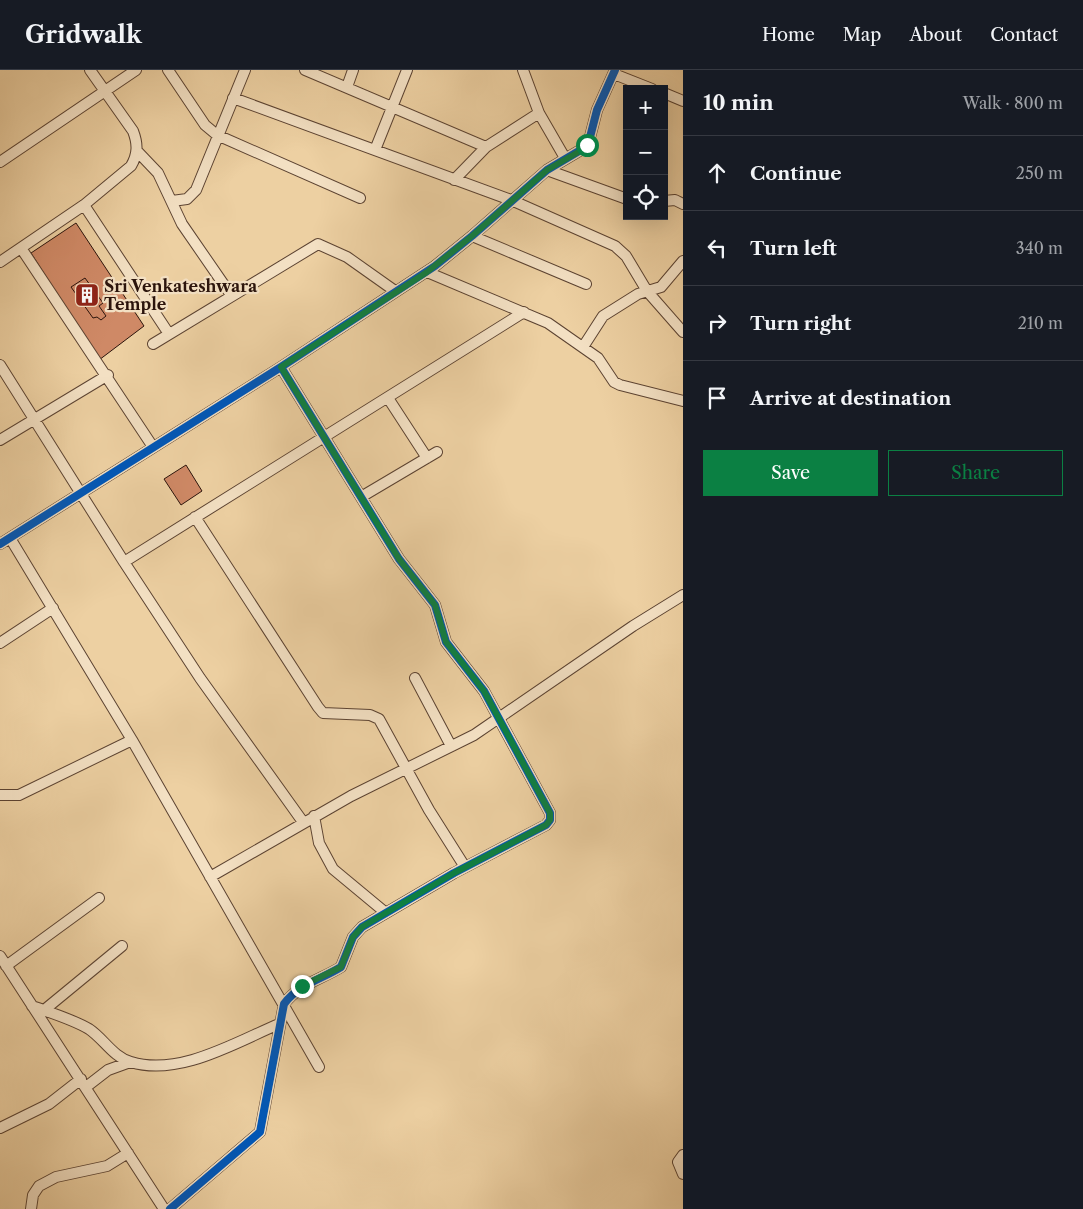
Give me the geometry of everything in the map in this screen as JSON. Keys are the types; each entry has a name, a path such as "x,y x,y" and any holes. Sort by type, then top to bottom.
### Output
{"street":[{"path":"90,70 132,131 137,151 158,172 182,224 231,295"},
{"path":"0,162 136,70"},
{"path":"168,70 205,125 217,135 360,198"},
{"path":"172,201 192,196 245,70"},
{"path":"305,70 486,147"},
{"path":"347,87 353,70"},
{"path":"375,150 407,70"},
{"path":"523,70 539,112 564,158"},
{"path":"0,544 281,367 395,291 427,272 472,236 547,170 587,145 597,110 614,72 643,85"},
{"path":"668,95 683,101"},
{"path":"233,98 511,200 615,246 626,256 647,291 683,332"},
{"path":"454,180 486,147 539,112"},
{"path":"0,262 84,205 131,166 137,151"},
{"path":"547,170 623,198"},
{"path":"668,200 675,200 683,204"},
{"path":"84,205 168,334"},
{"path":"472,236 586,284"},
{"path":"153,344 318,244 347,257 395,291"},
{"path":"21,248 108,375 154,447"},
{"path":"583,347 603,316 638,294 662,287 683,261"},
{"path":"427,272 548,323 598,358 614,382 683,401"},
{"path":"124,562 326,438 524,312"},
{"path":"0,366 200,678 303,822"},
{"path":"170,1209 260,1132 284,1004 302,986 341,967 357,931 464,867 546,825 550,820 550,813 499,718 478,683 446,642 435,605 399,559 281,367"},
{"path":"0,440 108,375"},
{"path":"388,398 427,458"},
{"path":"361,497 437,452"},
{"path":"195,517 323,713 375,716 464,867"},
{"path":"10,538 132,740 320,1067"},
{"path":"210,877 303,822 451,746 499,718 633,626 683,595"},
{"path":"0,643 53,608"},
{"path":"415,678 451,746"},
{"path":"0,795 19,795 132,740"},
{"path":"314,816 320,843 333,869 386,913"},
{"path":"0,976 98,898"},
{"path":"43,1010 122,946"},
{"path":"0,956 164,1209"},
{"path":"32,1006 90,1030 110,1049 130,1062"},
{"path":"0,1128 48,1104 108,1070 130,1062 166,1066 190,1062 279,1024"},
{"path":"31,1209 33,1195 39,1186 56,1177 107,1166 128,1153"},
{"path":"683,1155 678,1162 683,1174"}],"building":[{"path":"76,223 144,326 99,360 31,253"},
{"name":"Sri Venkateshwara Temple","path":"85,278 103,303 99,306 106,316 101,320 97,317 93,318 71,287"},
{"path":"186,465 202,491 181,505 164,479"}],"cycle path":[{"path":"0,544 281,367 435,266 547,170 584,148 589,141 597,110 615,70"},
{"path":"170,1209 260,1132 284,1004 290,997 303,987 341,967 353,937 362,927 454,873 546,825 550,820 550,813 484,691 446,642 435,605 399,559 281,367"}],"place":[{"name":"Sri Venkateshwara Temple","path":"87,295"}],"route":[{"path":"302,986 341,967 353,937 362,927 454,873 546,825 550,820 550,813 527,767 484,691 446,642 435,605 399,559 281,367 379,301 427,272 472,236 547,170 560,160 580,151 587,145"}]}
